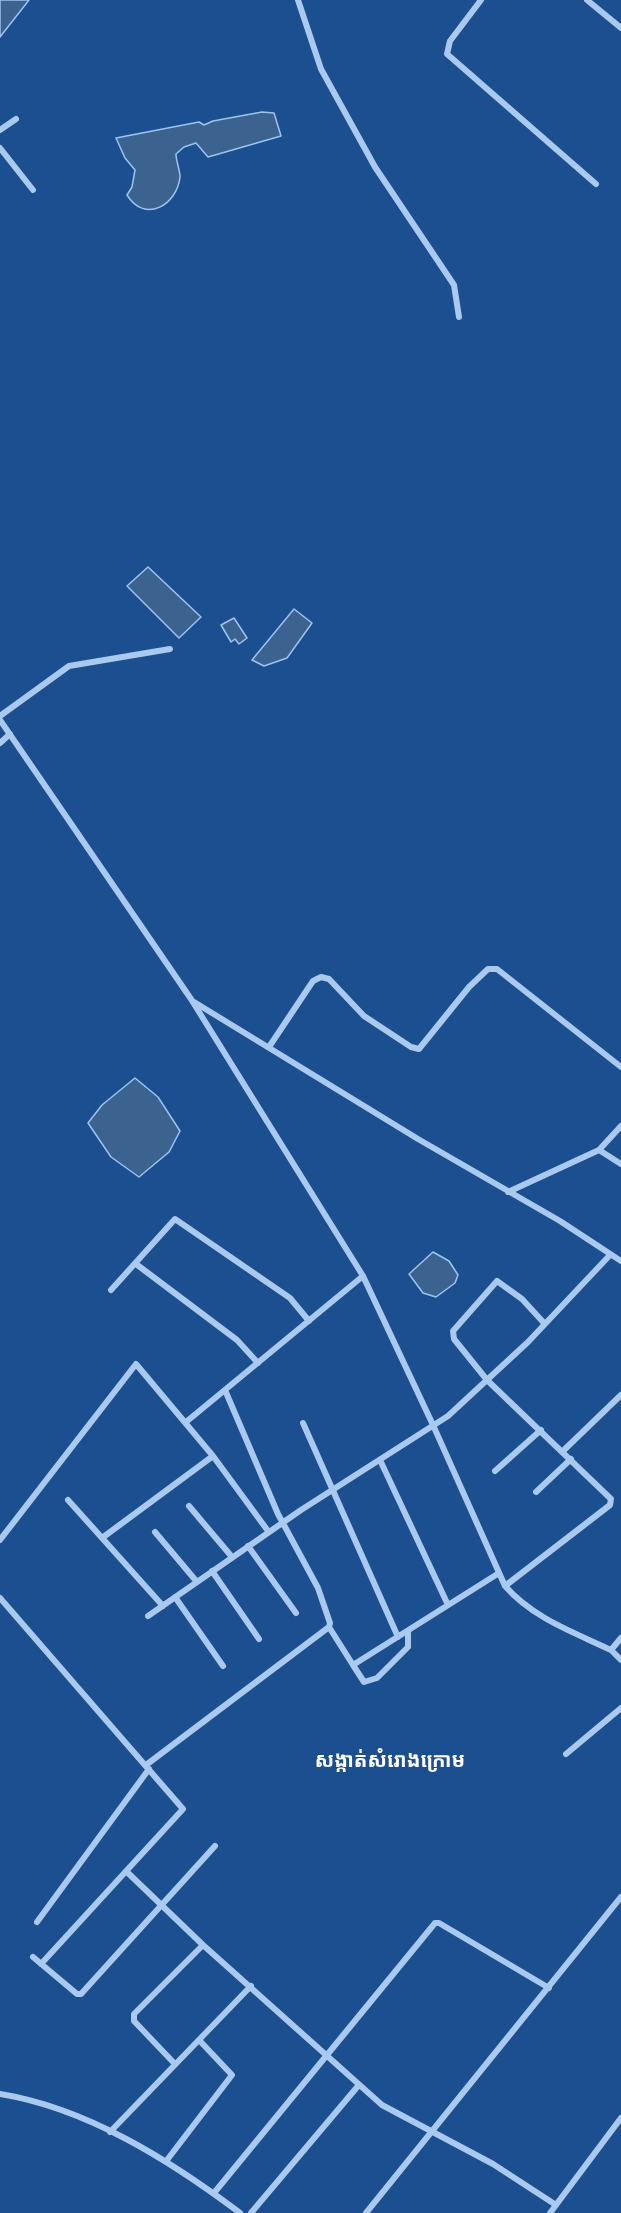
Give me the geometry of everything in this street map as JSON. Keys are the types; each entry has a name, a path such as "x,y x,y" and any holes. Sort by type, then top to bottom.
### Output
{"street":[{"path":"298,0 321,69 375,167 454,285 459,317"},
{"path":"481,0 450,41 447,54 596,184"},
{"path":"587,0 621,28"},
{"path":"0,130 16,119"},
{"path":"0,148 33,190"},
{"path":"170,649 69,666 0,718 191,999 363,1276 505,1586 521,1604 533,1613 611,1650 621,1660"},
{"path":"0,743 10,734"},
{"path":"268,1047 313,981 321,976 329,979 364,1016 411,1047 419,1049 468,987 488,969 497,969 621,1067"},
{"path":"191,999 508,1192 560,1221 621,1261"},
{"path":"508,1192 599,1150 621,1126"},
{"path":"599,1150 621,1164"},
{"path":"111,1290 175,1219 290,1298 309,1321"},
{"path":"148,1616 268,1531 433,1425 487,1380 610,1255"},
{"path":"136,1264 237,1340 258,1363"},
{"path":"186,1422 363,1276"},
{"path":"505,1586 610,1505 611,1499 487,1380 460,1348 453,1331 488,1288 497,1281 506,1285 544,1323"},
{"path":"0,1540 136,1364 213,1456 268,1531"},
{"path":"37,1922 148,1767 329,1627 331,1620 318,1588 283,1522 225,1390"},
{"path":"563,1451 621,1395"},
{"path":"303,1423 398,1637"},
{"path":"495,1471 541,1430"},
{"path":"102,1538 213,1456"},
{"path":"536,1492 571,1459"},
{"path":"380,1460 448,1605"},
{"path":"68,1500 163,1606"},
{"path":"189,1506 232,1557"},
{"path":"155,1532 197,1582"},
{"path":"248,1546 296,1613"},
{"path":"212,1571 259,1639"},
{"path":"353,1665 499,1573"},
{"path":"176,1597 223,1666"},
{"path":"0,1598 183,1809 40,1964"},
{"path":"329,1627 364,1682 377,1678 408,1647 408,1632"},
{"path":"611,1650 621,1638"},
{"path":"566,1754 621,1708"},
{"path":"33,1958 77,1994 81,1994 215,1846"},
{"path":"127,1872 203,1945 251,1986 358,2086 382,2105 493,2164 556,2205"},
{"path":"366,2213 621,1897"},
{"path":"214,2193 328,2057 435,1923 439,1923 549,1988"},
{"path":"174,2062 134,2021 134,2014 203,1945"},
{"path":"110,2132 174,2062 199,2040 251,1986"},
{"path":"167,2160 232,2075 199,2040"},
{"path":"252,2213 358,2086"},
{"path":"0,2094 38,2101 167,2160 240,2213"},
{"path":"550,2213 621,2118"}],"water":[{"path":"0,0 29,0 0,37"},
{"path":"262,112 274,113 281,136 208,157 196,143 184,147 176,154 180,177 178,187 167,203 151,209 142,208 134,204 127,195 132,187 135,170 125,158 116,138 199,122 204,125 213,121"},
{"path":"148,567 201,617 179,638 127,586"},
{"path":"294,609 312,623 287,658 264,666 252,660"},
{"path":"234,618 247,638 239,644 235,639 231,642 221,625"},
{"path":"135,1078 158,1097 180,1131 169,1152 139,1177 111,1157 88,1123 102,1105"},
{"path":"433,1252 449,1261 458,1275 455,1283 436,1297 423,1293 409,1274"}],"district":[{"name":"សង្កាត់សំរោងក្រោម","path":"390,1761"}]}
